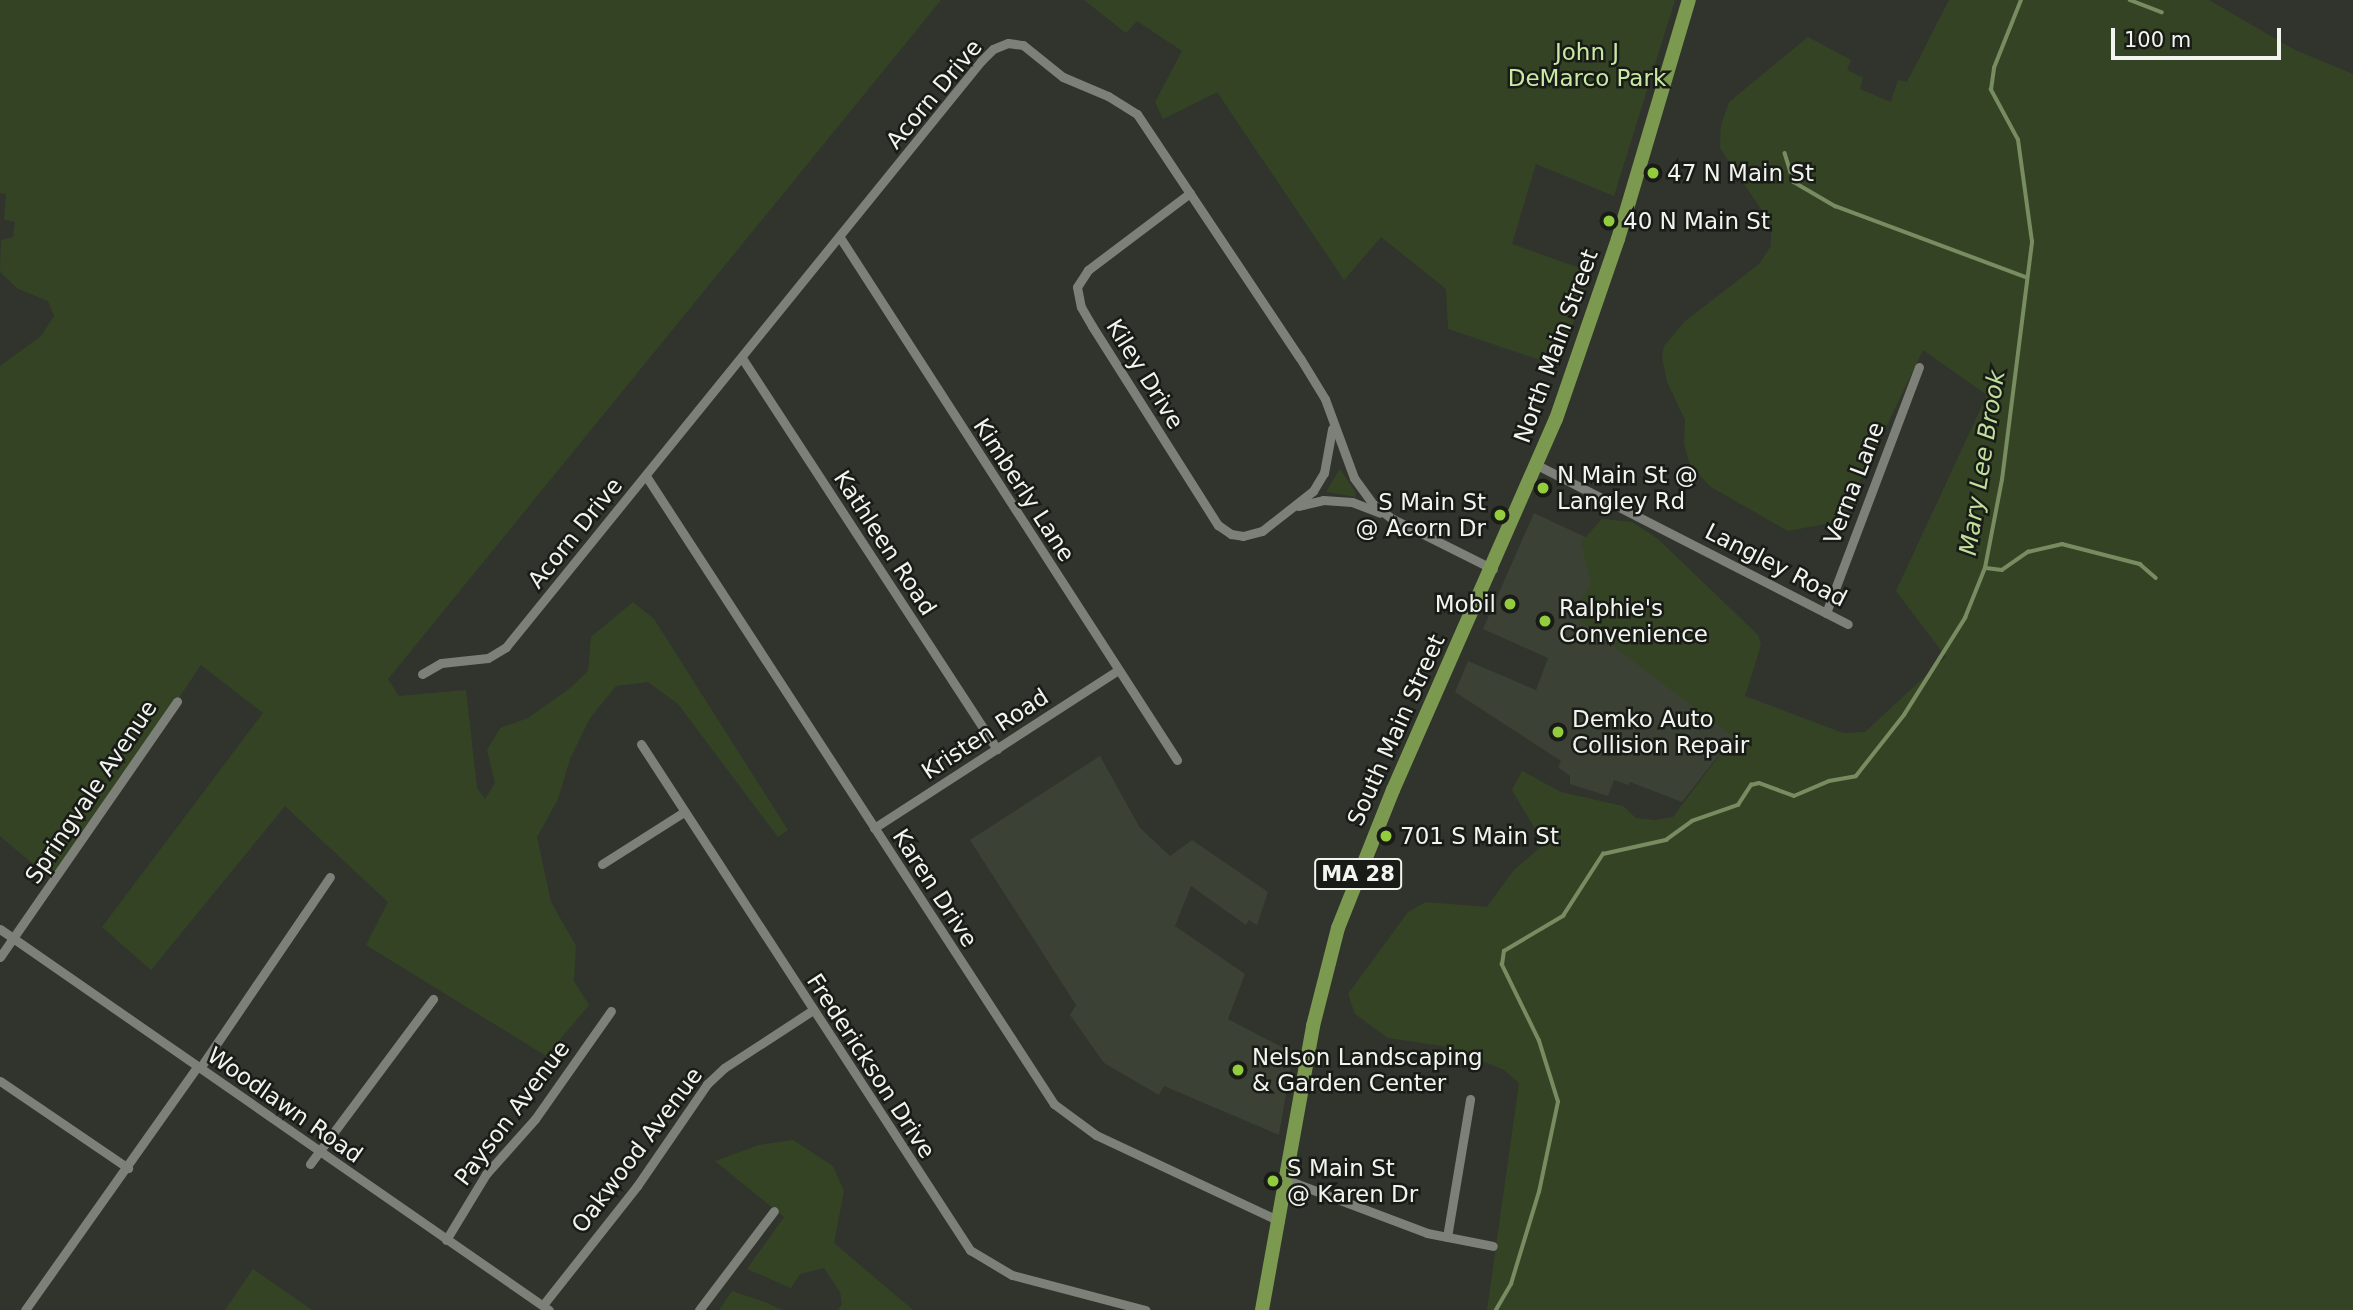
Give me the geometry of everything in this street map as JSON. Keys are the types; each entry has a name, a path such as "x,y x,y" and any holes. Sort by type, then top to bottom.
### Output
{"main road":[{"name":"North Main Street","path":"1537,465 1600,297 1689,0"},
{"name":"South Main Street","path":"1262,1310 1313,1026 1339,928 1388,802 1537,465"}],"street":[{"name":"Acorn Drive","path":"422,674 441,663 488,658 506,647 841,239 981,61 993,49 1008,44 1023,45 1063,77 1137,114 1325,399 1354,478 1391,518 1493,569"},
{"name":"Kiley Drive","path":"1189,193 1088,270 1077,286 1081,307 1218,526 1242,536 1262,531 1298,506 1324,473 1333,425"},
{"name":"Kimberly Lane","path":"841,239 1117,671 1177,760"},
{"name":"Kathleen Road","path":"742,358 997,749"},
{"name":"Verna Lane","path":"1826,612 1919,367"},
{"name":"Langley Road","path":"1537,465 1848,624"},
{"name":"Karen Drive","path":"646,476 1054,1104 1096,1135 1280,1221"},
{"name":"Kiley Drive","path":"1298,506 1324,500 1352,502 1391,518"},
{"name":"Kristen Road","path":"874,828 1117,671"},
{"name":"Springvale Avenue","path":"0,957 177,701"},
{"name":"Frederickson Drive","path":"641,744 970,1250 1012,1275 1145,1310"},
{"path":"602,864 684,812"},
{"path":"25,1310 128,1168 330,877"},
{"name":"Woodlawn Road","path":"0,929 319,1153 546,1308"},
{"path":"310,1164 433,999"},
{"name":"Payson Avenue","path":"446,1240 486,1174 535,1119 611,1010"},
{"name":"Oakwood Avenue","path":"546,1308 643,1178 707,1084 724,1068 813,1010"},
{"path":"0,1081 128,1168"},
{"path":"1447,1237 1470,1099"},
{"path":"1287,1180 1447,1237 1493,1246"},
{"path":"699,1310 774,1211"}],"shaded area":[{"path":"1534,513 1617,552 1593,616 1572,604 1570,607 1736,733 1682,802 1630,782 1628,785 1614,780 1608,796 1570,784 1570,776 1558,767 1561,761 1455,692 1468,661 1536,690 1548,658 1483,629"},
{"path":"1100,756 1140,828 1170,856 1192,840 1268,892 1257,925 1249,920 1246,925 1191,886 1175,926 1245,974 1228,1019 1293,1053 1279,1135 1164,1086 1159,1095 1104,1063 1070,1015 1076,1005 970,840"}],"green space":[{"path":"0,0 941,0 388,679 399,696 466,690 477,788 485,799 495,783 487,750 500,728 528,718 569,689 588,671 591,637 633,602 654,619 788,830 778,837 678,704 648,682 616,686 590,718 570,759 558,799 537,837 551,902 576,946 574,981 589,1005 546,1056 366,945 388,902 285,806 151,970 102,927 263,713 201,665 54,882 0,836 0,366 41,336 54,316 48,301 18,289 0,272 1,240 13,237 15,222 4,220 6,194 0,193"},
{"name":"John J DeMarco Park","path":"1084,0 1675,0 1614,196 1536,164 1512,244 1591,272 1558,366 1448,329 1446,289 1381,237 1344,280 1217,92 1163,119 1155,102 1182,51 1137,21 1126,33"},
{"path":"1949,0 2209,0 2295,50 2353,74 2353,1310 1487,1310 1519,1083 1504,1070 1449,1047 1388,1038 1355,1014 1348,994 1408,912 1426,902 1487,907 1513,871 1544,844 1512,790 1522,771 1561,792 1623,806 1636,818 1655,820 1673,817 1733,737 1571,614 1591,583 1581,542 1602,519 1632,522 1658,539 1758,635 1761,645 1745,696 1843,733 1865,732 1946,657 1896,591 1987,395 1923,350 1841,521 1788,531 1711,487 1690,465 1684,444 1685,420 1667,382 1662,357 1664,346 1684,322 1759,264 1771,246 1771,224 1720,148 1721,125 1729,102 1808,37 1851,60 1847,70 1863,78 1860,89 1891,102 1898,80 1907,82"},
{"path":"1340,469 1355,491 1356,497 1326,492"},
{"path":"793,1140 833,1166 844,1191 834,1243 913,1310 838,1310 842,1304 840,1292 824,1268 800,1274 791,1288 747,1269 784,1217 715,1161 759,1145"},
{"path":"253,1269 312,1310 225,1310"},
{"path":"732,1291 765,1302 782,1310 719,1310"}],"waterway":[{"name":"Mary Lee Brook","path":"1496,1310 1511,1284 1539,1192 1558,1102 1539,1041 1502,965 1504,951 1563,916 1603,854 1666,840 1692,821 1738,805 1751,785 1759,783 1794,796 1829,781 1856,776 1904,715 1965,618 1985,568 2002,480 2032,242 2018,140 1991,90 1994,68 2021,0"},
{"name":"Mary Lee Brook","path":"2130,0 2162,12"},
{"path":"1785,153 1794,182 1835,206 2026,277"},
{"path":"1986,568 2002,570 2028,552 2062,544 2140,564 2156,578"}],"place":[{"name":"47 N Main St","path":"1653,173"},
{"name":"40 N Main St","path":"1609,221"},
{"name":"N Main St @ Langley Rd","path":"1543,488"},
{"name":"S Main St @ Acorn Dr","path":"1500,515"},
{"name":"Mobil","path":"1510,604"},
{"name":"Ralphie's Convenience","path":"1545,621"},
{"name":"Demko Auto Collision Repair","path":"1558,732"},
{"name":"701 S Main St","path":"1386,836"},
{"name":"Nelson Landscaping & Garden Center","path":"1238,1070"},
{"name":"S Main St @ Karen Dr","path":"1273,1181"}]}
